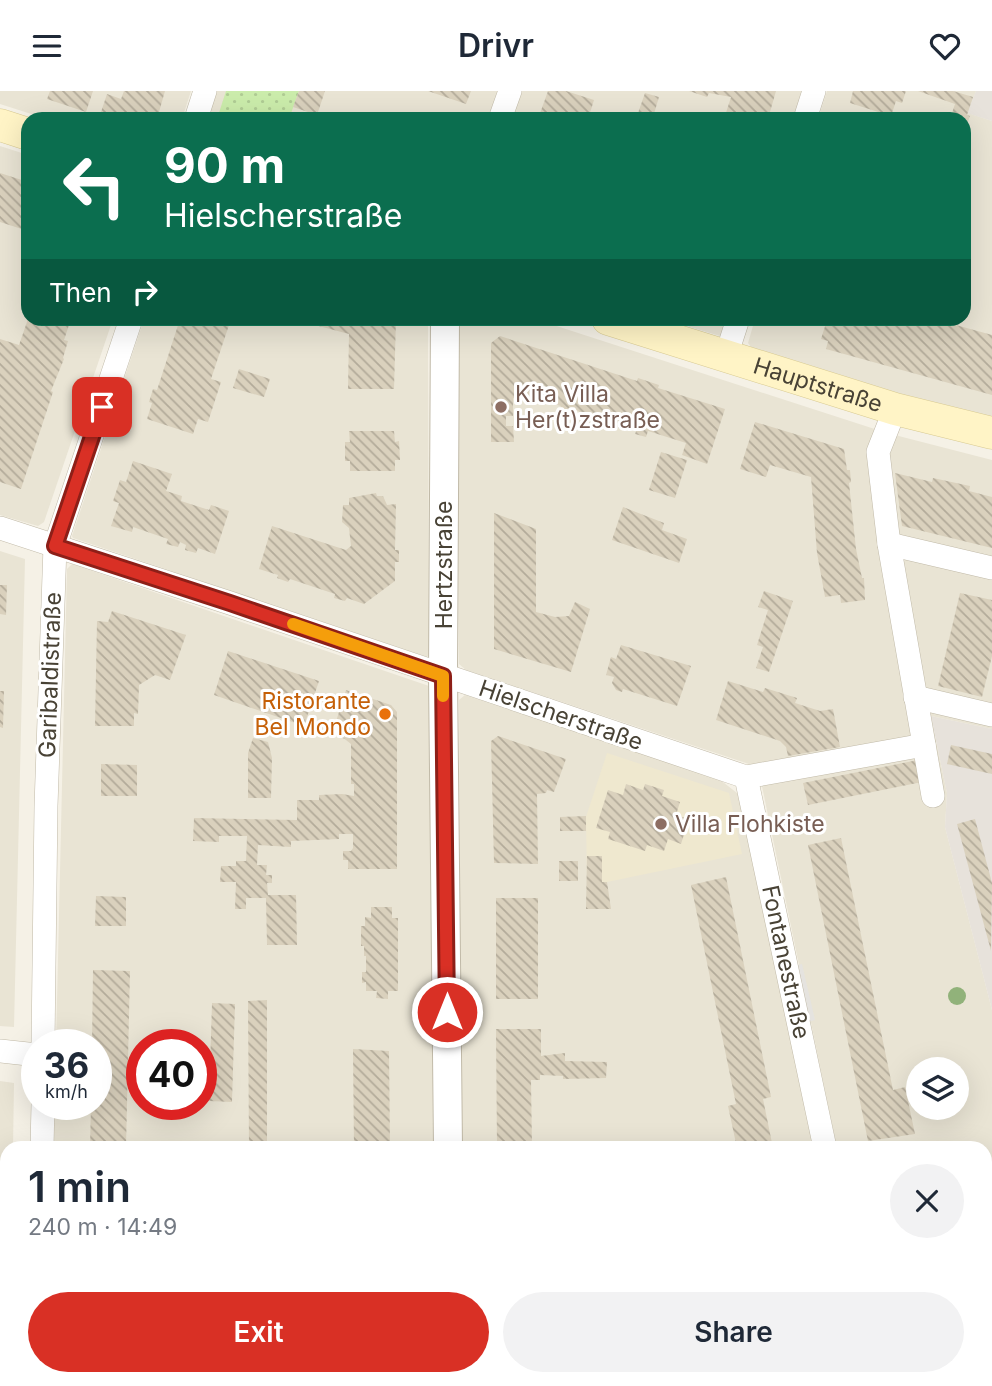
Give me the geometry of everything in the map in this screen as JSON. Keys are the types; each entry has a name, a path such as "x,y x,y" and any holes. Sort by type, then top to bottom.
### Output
{"main road":[{"path":"0,125 21,132"},
{"name":"Hauptstraße","path":"630,326 895,409"},
{"path":"895,409 992,433"}],"street":[{"path":"198,112 205,91"},
{"path":"502,112 510,91"},
{"path":"807,112 814,91"},
{"name":"Garibaldistraße","path":"43,1029 46,806 55,546 129,326"},
{"name":"Hertzstraße","path":"445,326 443,676 448,1141"},
{"path":"726,356 736,326"},
{"name":"Hauptstraße","path":"895,409 878,452 889,544 915,697"},
{"name":"Hielscherstraße","path":"0,528 746,777 924,745"},
{"path":"889,544 992,568"},
{"path":"933,796 915,697 992,715"},
{"name":"Fontanestraße","path":"746,777 824,1141"},
{"path":"0,1051 21,1053"},
{"path":"42,1141 43,1120"}],"shaded area":[{"path":"0,91 191,91 184,112 25,112 0,104"},
{"path":"215,91 498,91 491,112 208,112"},
{"path":"521,91 802,91 795,112 514,112"},
{"path":"827,91 976,91 968,112 820,112"},
{"path":"976,91 992,91 992,121 967,112"},
{"path":"971,114 992,121 992,422 874,387 751,347 748,343 753,326 971,326"},
{"path":"0,146 21,153 21,326 111,326 44,522 38,526 0,515"},
{"path":"142,326 428,326 427,657 72,536"},
{"path":"457,326 557,326 887,433 992,460 992,729 931,716 947,793 945,827 992,1010 992,1141 836,1141 758,767 466,670 459,664"},
{"path":"686,326 725,326 720,336"},
{"path":"0,551 25,559 14,1027 0,1026"},
{"path":"72,564 429,686 433,1141 54,1141 55,1120 112,1120 112,1029 56,1029 67,569"},
{"path":"465,695 719,779 737,793 742,803 813,1141 461,1141 459,700"},
{"path":"931,716 992,729 992,1010 945,827 947,793"},
{"name":"Villa Flohkiste","path":"607,753 729,793 742,854 607,882 587,883 586,817"},
{"path":"802,964 815,1020 808,1022 795,966"},
{"path":"0,1081 14,1083 13,1141 0,1141"}],"green space":[{"path":"226,91 299,91 292,112 219,112"}],"building":[{"path":"50,91 93,91 86,112 47,99"},
{"path":"124,91 165,91 159,112 101,112 107,94 121,99"},
{"path":"299,91 325,91 318,112 293,107"},
{"path":"428,91 471,91 466,104"},
{"path":"548,91 566,91 594,100 590,112 540,112"},
{"path":"689,91 776,91 770,112 726,112 731,97 709,93 707,97"},
{"path":"853,91 906,91 902,103 896,101 892,112 878,112 850,103"},
{"path":"918,91 953,91 973,97 968,112 952,112 955,104"},
{"path":"645,93 659,97 654,112 638,112"},
{"path":"0,173 21,180 21,229 0,222"},
{"path":"26,326 69,326 64,340 68,341 64,359 51,391 53,392 21,489 0,482 0,339 19,345"},
{"path":"178,326 229,326 211,379 221,382 208,422 198,419 193,434 147,419 153,389 157,390"},
{"path":"319,326 396,326 394,389 348,389 349,334"},
{"path":"825,326 959,326 992,335 992,395 826,349 828,341 821,339"},
{"path":"500,336 637,381 638,378 659,385 658,388 725,409 707,464 682,455 686,443 648,431 646,437 635,434 637,429 629,426 628,431 618,428 619,423 589,413 587,419 577,416 579,411 570,408 569,413 559,410 561,406 522,395 520,401 513,398 513,416 506,416 506,426 513,426 514,442 491,442 491,343"},
{"path":"239,369 270,379 264,397 233,388"},
{"path":"755,422 844,449 847,470 850,470 856,549 864,578 865,600 841,603 840,595 825,597 817,553 811,477 770,465 766,477 740,469"},
{"path":"349,431 394,431 395,442 399,441 400,460 395,460 395,471 350,471 350,461 345,461 345,442 350,442"},
{"path":"661,452 687,460 675,498 649,490"},
{"path":"133,461 172,474 166,491 182,496 181,501 209,510 211,505 229,511 215,554 198,548 196,553 185,550 186,545 180,542 178,547 166,544 168,539 133,527 132,532 111,526 119,503 113,501 120,480 126,482"},
{"path":"895,473 932,482 933,478 970,486 969,491 992,497 992,548 902,526"},
{"path":"376,493 377,496 383,496 387,505 396,504 395,550 399,550 399,562 395,562 395,581 364,604 347,598 345,601 334,598 335,594 290,579 288,582 277,578 278,575 259,569 272,526 346,550 351,546 349,528 342,522 343,505 349,505 349,498"},
{"path":"623,507 664,523 662,530 687,539 679,563 612,540"},
{"path":"494,513 536,529 536,612 555,617 569,616 575,602 590,609 571,672 494,649"},
{"path":"0,585 7,585 6,615 0,614"},
{"path":"764,591 793,601 769,672 756,668 763,647 757,645 768,610 758,607"},
{"path":"960,593 992,600 992,656 982,697 938,686"},
{"path":"112,611 186,635 170,680 155,675 139,685 138,714 134,713 134,726 95,726 97,621 108,622"},
{"path":"621,645 691,666 677,706 623,689 622,692 616,690 612,683 614,677 606,675 611,657 616,659"},
{"path":"228,651 319,681 304,726 214,695"},
{"path":"728,681 763,692 765,688 797,698 795,703 820,711 833,709 840,747 788,756 786,747 780,741 716,720"},
{"path":"346,690 391,705 397,712 397,869 348,869 348,860 343,860 343,851 351,851 353,848 353,834 339,834 339,839 291,841 291,847 258,845 257,865 267,865 266,875 272,875 272,883 267,883 268,895 296,895 297,945 267,945 266,898 246,898 246,909 235,909 236,882 220,882 221,866 236,866 236,861 246,861 247,836 219,836 219,842 193,841 194,818 297,820 297,800 319,800 319,795 354,796 354,784 351,784 351,744 332,734"},
{"path":"0,691 4,691 3,728 0,727"},
{"path":"498,736 566,759 554,792 547,790 546,793 537,794 538,864 494,863 491,741"},
{"path":"253,738 268,742 272,758 271,798 248,798 248,753"},
{"path":"951,745 992,754 992,774 947,764"},
{"path":"918,760 922,782 808,805 803,783"},
{"path":"101,764 137,765 137,796 101,796"},
{"path":"626,784 643,790 645,784 664,790 662,796 680,802 676,815 689,819 681,844 668,839 664,851 647,845 645,851 608,839 610,832 596,828 608,790 623,795"},
{"path":"586,816 586,831 560,831 560,817"},
{"path":"975,819 992,883 991,951 957,824"},
{"path":"841,838 893,1090 905,1087 906,1120 912,1120 915,1134 868,1141 808,845"},
{"path":"587,856 602,856 602,882 607,882 611,909 586,909"},
{"path":"559,861 578,861 578,881 559,881"},
{"path":"726,877 771,1097 763,1099 772,1141 736,1141 728,1106 736,1104 691,885"},
{"path":"96,896 126,897 126,926 95,926"},
{"path":"496,898 538,898 538,999 496,999"},
{"path":"371,907 392,907 392,918 398,918 398,991 388,991 388,999 376,998 377,991 366,991 366,982 362,983 362,972 366,972 366,956 364,946 361,946 361,926 365,926 365,917 371,918"},
{"path":"93,970 130,971 129,1029 126,1029 126,1141 90,1141 91,1120 112,1120 112,1029 92,1029"},
{"path":"267,1000 267,1141 249,1141 248,1001"},
{"path":"212,1003 235,1004 232,1102 217,1101 217,1029 211,1029"},
{"path":"496,1029 541,1029 541,1056 565,1053 565,1061 607,1062 606,1078 563,1079 563,1076 540,1075 540,1080 531,1080 532,1141 497,1141"},
{"path":"353,1049 389,1051 390,1141 354,1141"}],"slow traffic":[{"path":"293,624 443,676 443,696"}],"place":[{"name":"Kita Villa Her(t)zstraße","path":"501,407"},
{"name":"Ristorante Bel Mondo","path":"385,714"},
{"name":"Villa Flohkiste","path":"661,824"}],"route":[{"path":"102,407 55,546 443,676 447,1012"}]}
